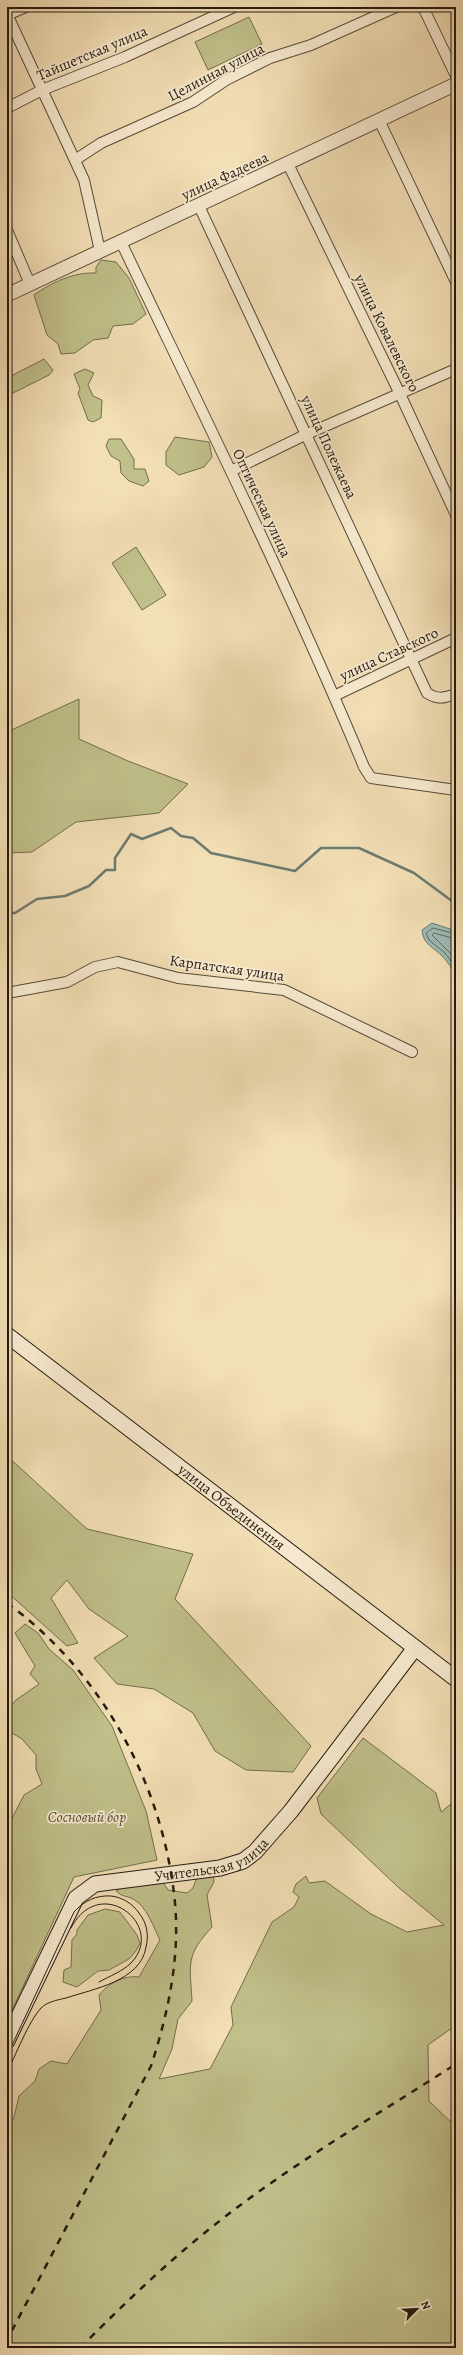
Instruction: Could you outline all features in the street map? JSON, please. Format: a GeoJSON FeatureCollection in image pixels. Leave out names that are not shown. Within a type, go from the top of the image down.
{"type":"FeatureCollection","features":[{"type":"Feature","properties":{"kind":"main road","name":"улица Объединения"},"geometry":{"type":"LineString","coordinates":[[7,1335],[456,1679]]}},
{"type":"Feature","properties":{"kind":"main road","name":"Учительская улица"},"geometry":{"type":"LineString","coordinates":[[7,2041],[76,1898],[95,1884],[220,1868],[243,1861],[255,1852],[291,1812],[415,1648]]}},
{"type":"Feature","properties":{"kind":"street"},"geometry":{"type":"LineString","coordinates":[[25,7],[8,14],[84,180],[100,251]]}},
{"type":"Feature","properties":{"kind":"street","name":"Тайшетская улица"},"geometry":{"type":"LineString","coordinates":[[7,108],[42,90],[125,57],[234,7]]}},
{"type":"Feature","properties":{"kind":"street","name":"Целинная улица"},"geometry":{"type":"LineString","coordinates":[[76,160],[102,143],[193,102],[226,80],[270,58],[311,46],[396,7]]}},
{"type":"Feature","properties":{"kind":"street"},"geometry":{"type":"LineString","coordinates":[[423,7],[456,76]]}},
{"type":"Feature","properties":{"kind":"street","name":"улица Фадеева"},"geometry":{"type":"LineString","coordinates":[[7,295],[456,84]]}},
{"type":"Feature","properties":{"kind":"street"},"geometry":{"type":"LineString","coordinates":[[379,120],[456,282]]}},
{"type":"Feature","properties":{"kind":"street","name":"улица Ковалевского"},"geometry":{"type":"LineString","coordinates":[[288,164],[400,394],[456,515]]}},
{"type":"Feature","properties":{"kind":"street","name":"улица Полежаева"},"geometry":{"type":"LineString","coordinates":[[199,206],[427,693],[435,698],[444,698],[456,694]]}},
{"type":"Feature","properties":{"kind":"street"},"geometry":{"type":"LineString","coordinates":[[7,230],[30,284]]}},
{"type":"Feature","properties":{"kind":"street","name":"Оптическая улица"},"geometry":{"type":"LineString","coordinates":[[121,242],[231,471],[334,696],[364,767],[371,778],[427,788],[456,790]]}},
{"type":"Feature","properties":{"kind":"street"},"geometry":{"type":"LineString","coordinates":[[231,471],[307,434],[456,369]]}},
{"type":"Feature","properties":{"kind":"street","name":"улица Ставского"},"geometry":{"type":"LineString","coordinates":[[334,696],[456,638]]}},
{"type":"Feature","properties":{"kind":"street","name":"Карпатская улица"},"geometry":{"type":"LineString","coordinates":[[7,993],[67,982],[95,966],[118,962],[178,978],[284,990],[412,1052]]}},
{"type":"Feature","properties":{"kind":"green space"},"geometry":{"type":"Polygon","coordinates":[[[249,17],[262,44],[208,70],[195,42],[249,17]]]}},
{"type":"Feature","properties":{"kind":"green space"},"geometry":{"type":"Polygon","coordinates":[[[101,260],[116,262],[129,278],[146,314],[133,324],[113,326],[108,338],[93,340],[75,353],[61,354],[58,344],[47,335],[34,295],[48,286],[71,276],[96,273],[96,267],[101,260]]]}},
{"type":"Feature","properties":{"kind":"green space"},"geometry":{"type":"Polygon","coordinates":[[[44,359],[53,370],[49,375],[7,396],[7,378],[44,359]]]}},
{"type":"Feature","properties":{"kind":"green space"},"geometry":{"type":"Polygon","coordinates":[[[85,369],[94,373],[88,385],[93,396],[102,400],[101,418],[93,422],[88,420],[78,393],[80,389],[74,374],[85,369]]]}},
{"type":"Feature","properties":{"kind":"green space"},"geometry":{"type":"Polygon","coordinates":[[[175,437],[209,442],[212,457],[204,467],[179,475],[166,465],[166,452],[175,437]]]}},
{"type":"Feature","properties":{"kind":"green space"},"geometry":{"type":"Polygon","coordinates":[[[109,439],[121,439],[134,459],[134,469],[145,469],[149,481],[143,486],[129,481],[121,473],[120,461],[111,456],[106,446],[109,439]]]}},
{"type":"Feature","properties":{"kind":"green space"},"geometry":{"type":"Polygon","coordinates":[[[136,547],[166,595],[142,610],[112,563],[136,547]]]}},
{"type":"Feature","properties":{"kind":"green space"},"geometry":{"type":"Polygon","coordinates":[[[79,699],[79,739],[128,761],[188,784],[159,813],[76,822],[32,852],[7,853],[7,732],[79,699]]]}},
{"type":"Feature","properties":{"kind":"green space"},"geometry":{"type":"Polygon","coordinates":[[[7,1456],[87,1529],[193,1554],[175,1599],[311,1746],[293,1772],[246,1770],[215,1751],[193,1713],[154,1689],[117,1684],[94,1658],[128,1636],[89,1609],[67,1580],[51,1598],[78,1643],[67,1646],[7,1592],[7,1456]]]}},
{"type":"Feature","properties":{"kind":"green space","name":"Сосновый бор"},"geometry":{"type":"Polygon","coordinates":[[[25,1624],[38,1633],[49,1649],[73,1670],[112,1726],[146,1811],[157,1860],[74,1877],[7,2021],[7,1828],[24,1795],[42,1784],[36,1769],[36,1755],[22,1739],[7,1730],[7,1710],[16,1700],[39,1684],[30,1674],[35,1666],[15,1633],[25,1624]]]}},
{"type":"Feature","properties":{"kind":"green space"},"geometry":{"type":"Polygon","coordinates":[[[363,1738],[436,1793],[441,1812],[456,1800],[456,2025],[428,2045],[429,2101],[456,2127],[456,2348],[7,2348],[7,2131],[14,2117],[19,2096],[35,2081],[39,2069],[51,2061],[67,2064],[101,2010],[99,1995],[107,1987],[117,1981],[128,1977],[139,1977],[160,1940],[142,1906],[133,1899],[123,1896],[116,1891],[126,1885],[162,1881],[168,1890],[187,1893],[193,1888],[197,1877],[213,1872],[214,1882],[207,1895],[212,1927],[203,1937],[193,1953],[190,1969],[192,2001],[178,2019],[172,2049],[159,2079],[210,2069],[233,2025],[231,2007],[272,1922],[294,1907],[299,1897],[293,1892],[296,1884],[306,1876],[309,1883],[325,1881],[371,1914],[407,1932],[444,1925],[398,1887],[321,1814],[317,1798],[363,1738]]]}},
{"type":"Feature","properties":{"kind":"green space"},"geometry":{"type":"Polygon","coordinates":[[[105,1909],[120,1912],[137,1935],[140,1943],[136,1951],[129,1959],[109,1970],[98,1971],[77,1987],[63,1982],[64,1970],[71,1967],[72,1940],[77,1934],[77,1930],[88,1915],[105,1909]]]}},
{"type":"Feature","properties":{"kind":"water"},"geometry":{"type":"Polygon","coordinates":[[[432,923],[456,931],[456,975],[445,959],[424,939],[422,930],[432,923]]]}},
{"type":"Feature","properties":{"kind":"waterway"},"geometry":{"type":"LineString","coordinates":[[7,913],[15,913],[37,899],[65,896],[89,886],[106,870],[115,870],[115,858],[131,834],[142,839],[171,828],[181,836],[193,838],[211,853],[295,871],[321,848],[359,848],[414,873],[456,904]]}},
{"type":"Feature","properties":{"kind":"tram line"},"geometry":{"type":"LineString","coordinates":[[7,2056],[74,1912],[86,1902],[95,1898],[106,1896],[123,1899],[130,1904],[142,1917],[147,1929],[147,1943],[142,1959],[126,1976],[114,1982],[43,2006],[36,2014],[27,2030],[7,2073]]}},
{"type":"Feature","properties":{"kind":"tram line"},"geometry":{"type":"LineString","coordinates":[[71,1928],[83,1912],[98,1905],[112,1905],[125,1911],[135,1921],[141,1934],[140,1949],[128,1966],[99,1982]]}},
{"type":"Feature","properties":{"kind":"railway"},"geometry":{"type":"LineString","coordinates":[[7,1603],[41,1631],[72,1663],[99,1697],[122,1735],[142,1775],[157,1816],[169,1859],[175,1903],[176,1924],[176,1944],[171,1986],[163,2026],[151,2066],[7,2340]]}},
{"type":"Feature","properties":{"kind":"railway"},"geometry":{"type":"LineString","coordinates":[[80,2348],[161,2270],[212,2227],[241,2205],[332,2142],[456,2064]]}}]}
